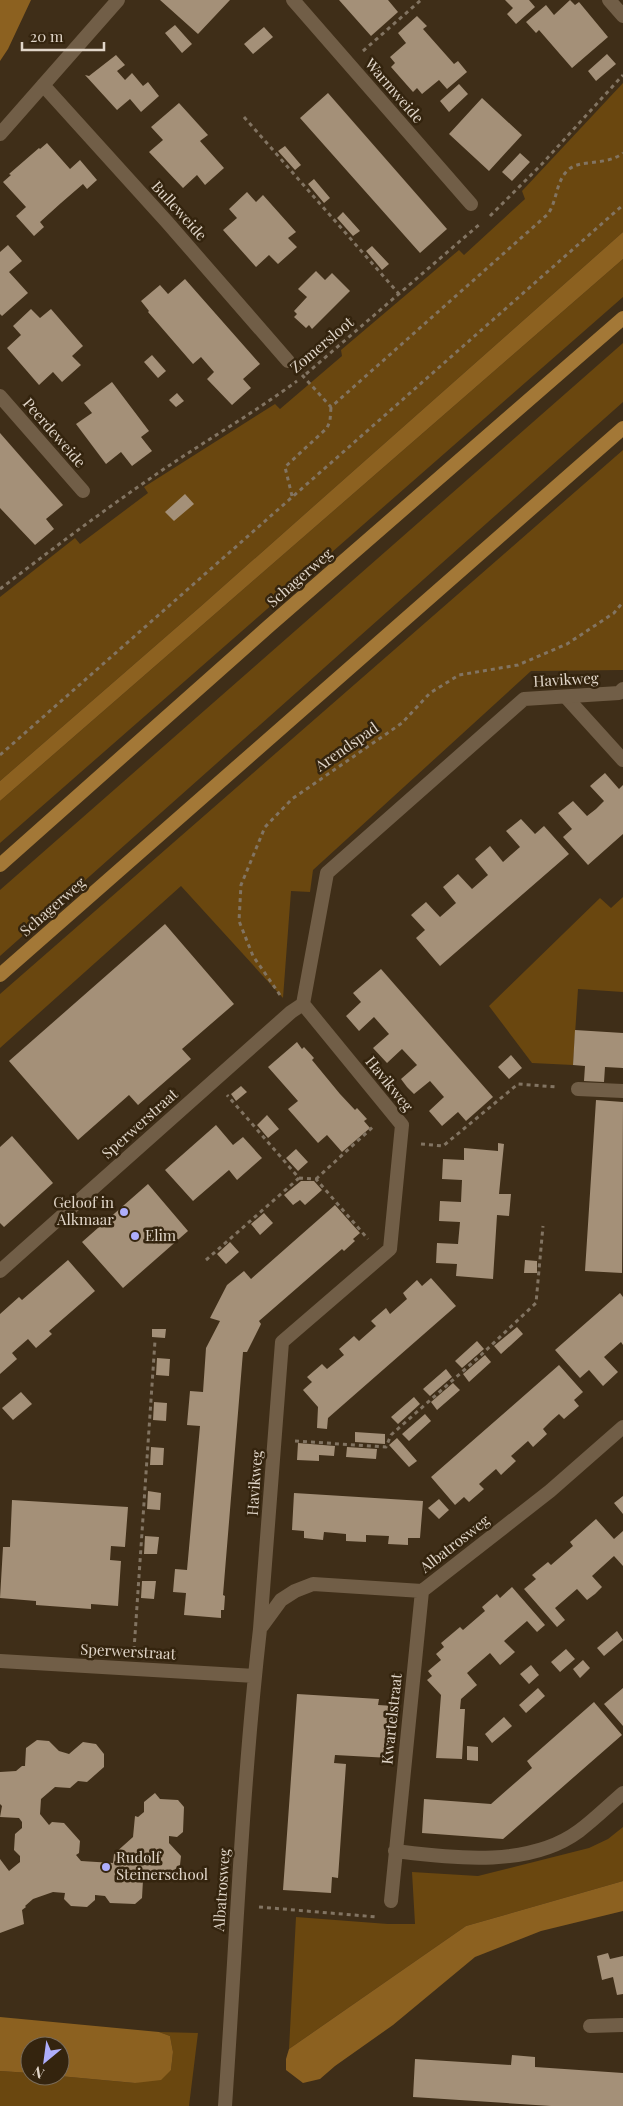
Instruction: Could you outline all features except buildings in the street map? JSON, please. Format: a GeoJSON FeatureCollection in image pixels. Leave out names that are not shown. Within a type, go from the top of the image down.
{"type":"FeatureCollection","features":[{"type":"Feature","properties":{"kind":"main road","name":"Schagerweg"},"geometry":{"type":"LineString","coordinates":[[0,865],[623,318]]}},
{"type":"Feature","properties":{"kind":"main road","name":"Schagerweg"},"geometry":{"type":"LineString","coordinates":[[0,975],[623,428]]}},
{"type":"Feature","properties":{"kind":"street"},"geometry":{"type":"LineString","coordinates":[[0,134],[118,0]]}},
{"type":"Feature","properties":{"kind":"street","name":"Warmweide"},"geometry":{"type":"LineString","coordinates":[[293,0],[470,204]]}},
{"type":"Feature","properties":{"kind":"street"},"geometry":{"type":"LineString","coordinates":[[609,0],[623,16]]}},
{"type":"Feature","properties":{"kind":"street","name":"Bulleweide"},"geometry":{"type":"LineString","coordinates":[[43,85],[167,222],[288,361]]}},
{"type":"Feature","properties":{"kind":"street","name":"Peerdeweide"},"geometry":{"type":"LineString","coordinates":[[0,396],[83,491]]}},
{"type":"Feature","properties":{"kind":"street","name":"Havikweg"},"geometry":{"type":"LineString","coordinates":[[255,1676],[282,1342],[390,1249],[402,1124],[297,1008],[328,873],[524,699],[619,693],[623,689]]}},
{"type":"Feature","properties":{"kind":"street"},"geometry":{"type":"LineString","coordinates":[[566,697],[623,760]]}},
{"type":"Feature","properties":{"kind":"street","name":"Sperwerstraat"},"geometry":{"type":"LineString","coordinates":[[0,1271],[297,1008]]}},
{"type":"Feature","properties":{"kind":"street"},"geometry":{"type":"LineString","coordinates":[[578,1088],[623,1091]]}},
{"type":"Feature","properties":{"kind":"street","name":"Albatrosweg"},"geometry":{"type":"LineString","coordinates":[[260,1629],[281,1600],[295,1591],[313,1584],[422,1591],[550,1491],[623,1427]]}},
{"type":"Feature","properties":{"kind":"street","name":"Kwartelstraat"},"geometry":{"type":"LineString","coordinates":[[391,1901],[422,1591]]}},
{"type":"Feature","properties":{"kind":"street","name":"Sperwerstraat"},"geometry":{"type":"LineString","coordinates":[[0,1661],[255,1676]]}},
{"type":"Feature","properties":{"kind":"street","name":"Albatrosweg"},"geometry":{"type":"LineString","coordinates":[[225,2106],[237,1905],[255,1676]]}},
{"type":"Feature","properties":{"kind":"street"},"geometry":{"type":"LineString","coordinates":[[395,1851],[474,1858],[527,1853],[553,1845],[578,1832],[623,1793]]}},
{"type":"Feature","properties":{"kind":"street"},"geometry":{"type":"LineString","coordinates":[[590,2026],[623,2025]]}},
{"type":"Feature","properties":{"kind":"path"},"geometry":{"type":"LineString","coordinates":[[348,64],[421,0]]}},
{"type":"Feature","properties":{"kind":"path","name":"Zomersloot"},"geometry":{"type":"LineString","coordinates":[[0,589],[101,512],[245,418],[303,377],[508,198],[623,75]]}},
{"type":"Feature","properties":{"kind":"path"},"geometry":{"type":"LineString","coordinates":[[244,117],[399,294]]}},
{"type":"Feature","properties":{"kind":"path"},"geometry":{"type":"LineString","coordinates":[[292,496],[285,466],[327,428],[330,421],[331,407],[548,214],[561,181],[568,170],[580,164],[607,161],[623,153]]}},
{"type":"Feature","properties":{"kind":"path"},"geometry":{"type":"LineString","coordinates":[[0,755],[623,205]]}},
{"type":"Feature","properties":{"kind":"path"},"geometry":{"type":"LineString","coordinates":[[303,377],[331,407]]}},
{"type":"Feature","properties":{"kind":"path","name":"Arendspad"},"geometry":{"type":"LineString","coordinates":[[297,1008],[253,956],[239,921],[241,885],[265,827],[292,798],[402,723],[430,693],[459,675],[518,665],[567,644],[614,613],[623,602]]}},
{"type":"Feature","properties":{"kind":"path"},"geometry":{"type":"LineString","coordinates":[[214,1080],[299,1178]]}},
{"type":"Feature","properties":{"kind":"path"},"geometry":{"type":"LineString","coordinates":[[400,1142],[443,1146],[518,1084],[578,1088]]}},
{"type":"Feature","properties":{"kind":"path"},"geometry":{"type":"LineString","coordinates":[[316,1179],[390,1111]]}},
{"type":"Feature","properties":{"kind":"path"},"geometry":{"type":"LineString","coordinates":[[206,1260],[299,1178],[316,1179],[383,1256]]}},
{"type":"Feature","properties":{"kind":"path"},"geometry":{"type":"LineString","coordinates":[[274,1440],[386,1447],[391,1435],[536,1303],[543,1226]]}},
{"type":"Feature","properties":{"kind":"path"},"geometry":{"type":"LineString","coordinates":[[132,1669],[155,1341]]}},
{"type":"Feature","properties":{"kind":"path"},"geometry":{"type":"LineString","coordinates":[[237,1905],[390,1919],[391,1901]]}},
{"type":"Feature","properties":{"kind":"shaded area"},"geometry":{"type":"Polygon","coordinates":[[[0,0],[31,0],[8,49],[0,61],[0,0]]]}},
{"type":"Feature","properties":{"kind":"shaded area"},"geometry":{"type":"Polygon","coordinates":[[[623,83],[623,232],[200,607],[0,781],[0,597],[75,538],[80,544],[148,493],[144,487],[275,404],[280,409],[342,356],[341,350],[459,250],[464,255],[525,199],[522,191],[623,83]]]}},
{"type":"Feature","properties":{"kind":"shaded area"},"geometry":{"type":"Polygon","coordinates":[[[623,232],[623,259],[0,801],[0,781],[200,607],[623,232]]]}},
{"type":"Feature","properties":{"kind":"shaded area"},"geometry":{"type":"Polygon","coordinates":[[[623,259],[623,297],[0,843],[0,801],[623,259]]]}},
{"type":"Feature","properties":{"kind":"shaded area"},"geometry":{"type":"Polygon","coordinates":[[[623,343],[623,402],[0,956],[0,890],[623,343]]]}},
{"type":"Feature","properties":{"kind":"shaded area"},"geometry":{"type":"Polygon","coordinates":[[[623,450],[623,670],[531,671],[313,870],[310,892],[291,891],[283,998],[181,886],[0,1048],[0,994],[623,450]]]}},
{"type":"Feature","properties":{"kind":"shaded area"},"geometry":{"type":"Polygon","coordinates":[[[623,897],[623,992],[578,989],[573,1065],[532,1063],[489,1006],[600,898],[611,908],[623,897]]]}},
{"type":"Feature","properties":{"kind":"shaded area"},"geometry":{"type":"Polygon","coordinates":[[[623,1827],[623,1881],[466,1926],[289,2049],[296,1917],[388,1924],[415,1924],[412,1872],[478,1876],[589,1848],[608,1839],[623,1827]]]}},
{"type":"Feature","properties":{"kind":"shaded area"},"geometry":{"type":"Polygon","coordinates":[[[623,1881],[623,1911],[541,1931],[475,1957],[393,2025],[335,2066],[320,2079],[303,2083],[286,2070],[286,2059],[289,2049],[466,1926],[623,1881]]]}},
{"type":"Feature","properties":{"kind":"shaded area"},"geometry":{"type":"Polygon","coordinates":[[[0,2017],[159,2032],[170,2036],[173,2052],[171,2070],[161,2080],[135,2083],[70,2077],[70,2036],[20,2036],[20,2072],[0,2071],[0,2017]]]}},
{"type":"Feature","properties":{"kind":"shaded area"},"geometry":{"type":"Polygon","coordinates":[[[159,2032],[198,2033],[189,2106],[0,2106],[0,2071],[20,2072],[20,2086],[70,2086],[70,2077],[135,2083],[171,2070],[173,2052],[170,2036],[159,2032]]]}},
{"type":"Feature","properties":{"kind":"place","name":"Geloof in Alkmaar"},"geometry":{"type":"Point","coordinates":[124,1212]}},
{"type":"Feature","properties":{"kind":"place","name":"Elim"},"geometry":{"type":"Point","coordinates":[135,1236]}},
{"type":"Feature","properties":{"kind":"place","name":"Rudolf Steinerschool"},"geometry":{"type":"Point","coordinates":[106,1867]}}]}
